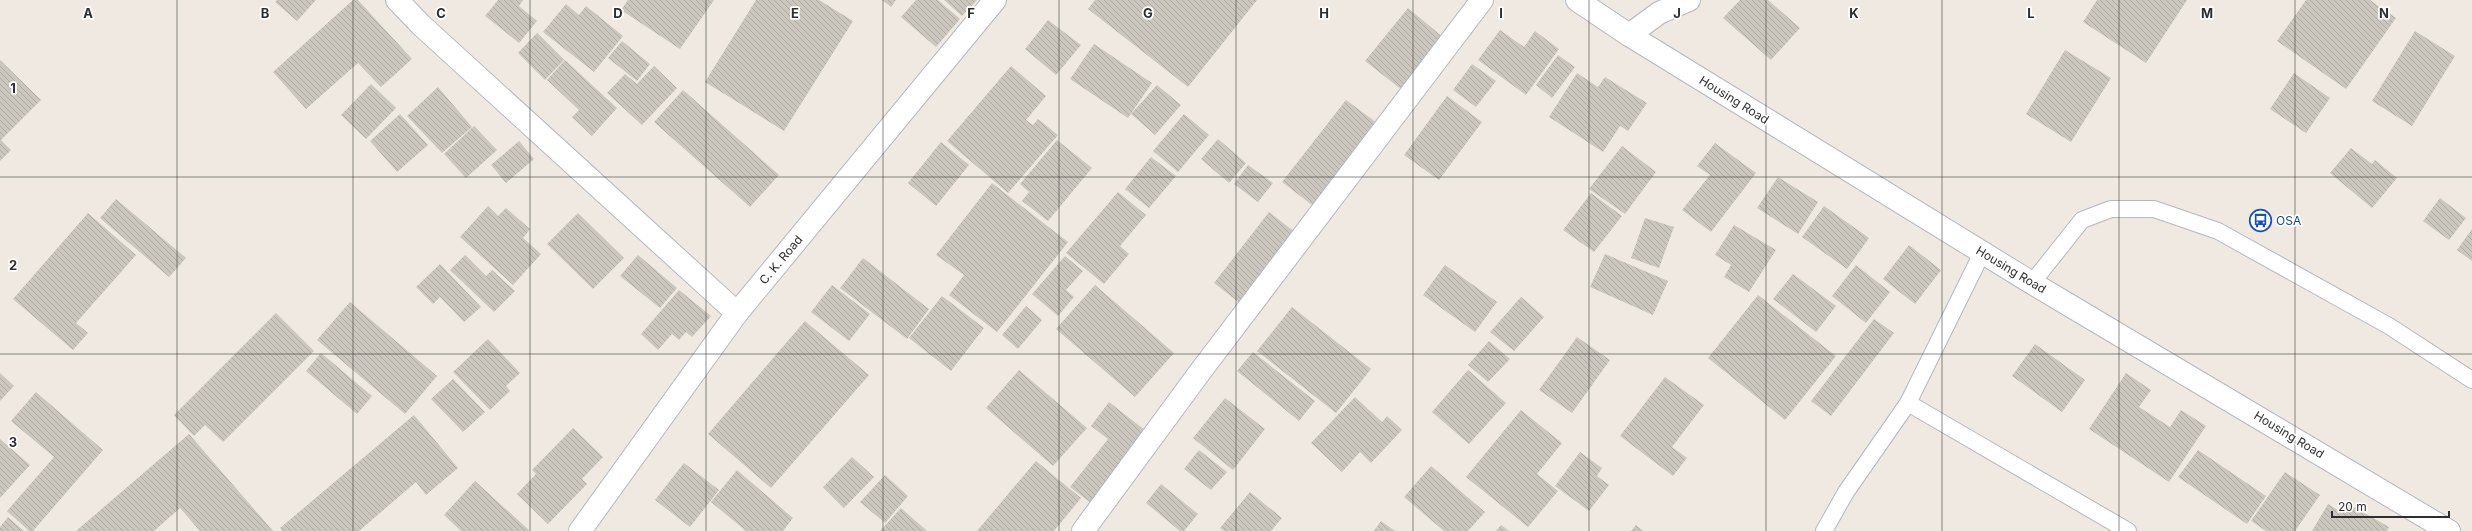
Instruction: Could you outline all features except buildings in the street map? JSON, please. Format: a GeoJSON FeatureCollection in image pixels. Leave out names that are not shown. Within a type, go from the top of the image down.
{"type":"FeatureCollection","features":[{"type":"Feature","properties":{"kind":"street"},"geometry":{"type":"LineString","coordinates":[[397,0],[421,25],[737,313]]}},
{"type":"Feature","properties":{"kind":"street","name":"C. K. Road"},"geometry":{"type":"LineString","coordinates":[[580,531],[737,313],[995,0]]}},
{"type":"Feature","properties":{"kind":"street"},"geometry":{"type":"LineString","coordinates":[[1083,531],[1205,366],[1482,0]]}},
{"type":"Feature","properties":{"kind":"street","name":"Housing Road"},"geometry":{"type":"LineString","coordinates":[[1577,0],[1629,35],[1982,253],[2449,531]]}},
{"type":"Feature","properties":{"kind":"street"},"geometry":{"type":"LineString","coordinates":[[1629,35],[1658,13],[1689,0]]}},
{"type":"Feature","properties":{"kind":"lane"},"geometry":{"type":"LineString","coordinates":[[2032,283],[2082,220],[2111,209],[2154,209],[2218,231],[2388,326],[2472,380]]}},
{"type":"Feature","properties":{"kind":"lane"},"geometry":{"type":"LineString","coordinates":[[1824,531],[1846,492],[1908,404],[1982,253]]}},
{"type":"Feature","properties":{"kind":"lane"},"geometry":{"type":"LineString","coordinates":[[1908,404],[2128,531]]}},
{"type":"Feature","properties":{"kind":"place","name":"OSA"},"geometry":{"type":"Point","coordinates":[2261,221]}}]}
